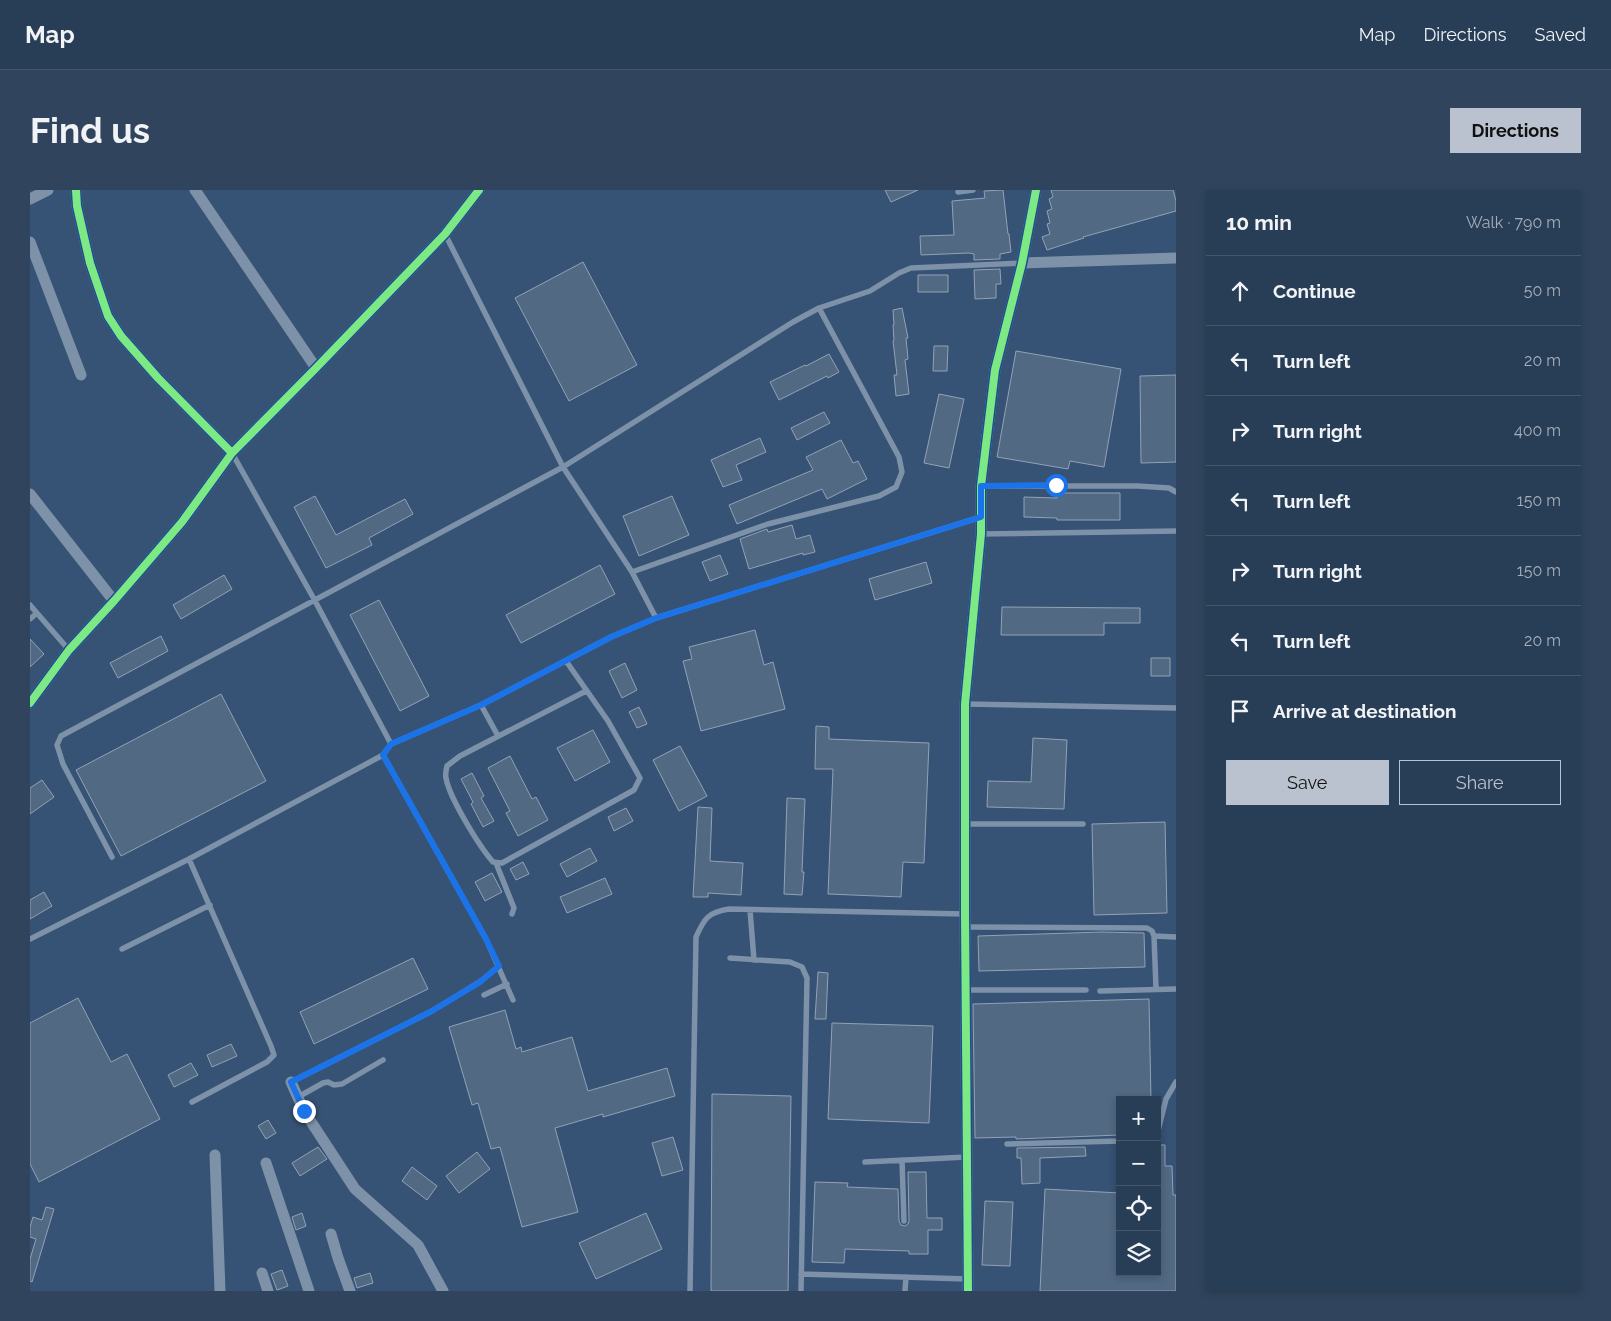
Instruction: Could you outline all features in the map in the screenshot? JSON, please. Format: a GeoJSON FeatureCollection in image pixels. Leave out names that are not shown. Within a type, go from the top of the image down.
{"type":"FeatureCollection","features":[{"type":"Feature","properties":{"kind":"street"},"geometry":{"type":"LineString","coordinates":[[30,199],[48,190]]}},
{"type":"Feature","properties":{"kind":"street"},"geometry":{"type":"LineString","coordinates":[[76,190],[77,206],[90,263],[108,316],[121,336],[158,378],[232,453]]}},
{"type":"Feature","properties":{"kind":"street"},"geometry":{"type":"LineString","coordinates":[[195,190],[316,368]]}},
{"type":"Feature","properties":{"kind":"street"},"geometry":{"type":"LineString","coordinates":[[30,703],[69,650],[114,602],[182,522],[232,453],[445,234],[479,190]]}},
{"type":"Feature","properties":{"kind":"street"},"geometry":{"type":"LineString","coordinates":[[968,1285],[965,704],[981,534],[981,486],[995,370],[1022,262],[1036,190]]}},
{"type":"Feature","properties":{"kind":"street"},"geometry":{"type":"LineString","coordinates":[[30,242],[81,375]]}},
{"type":"Feature","properties":{"kind":"street"},"geometry":{"type":"LineString","coordinates":[[1022,262],[1176,258]]}},
{"type":"Feature","properties":{"kind":"street"},"geometry":{"type":"LineString","coordinates":[[30,494],[114,602]]}},
{"type":"Feature","properties":{"kind":"street"},"geometry":{"type":"LineString","coordinates":[[291,1082],[304,1111],[355,1190],[418,1245],[443,1291]]}},
{"type":"Feature","properties":{"kind":"street"},"geometry":{"type":"LineString","coordinates":[[215,1155],[220,1291]]}},
{"type":"Feature","properties":{"kind":"street"},"geometry":{"type":"LineString","coordinates":[[266,1163],[309,1291]]}},
{"type":"Feature","properties":{"kind":"street"},"geometry":{"type":"LineString","coordinates":[[331,1234],[350,1291]]}},
{"type":"Feature","properties":{"kind":"street"},"geometry":{"type":"LineString","coordinates":[[262,1273],[268,1291]]}},
{"type":"Feature","properties":{"kind":"lane"},"geometry":{"type":"LineString","coordinates":[[958,192],[972,190]]}},
{"type":"Feature","properties":{"kind":"lane"},"geometry":{"type":"LineString","coordinates":[[445,234],[564,467],[632,572],[656,618]]}},
{"type":"Feature","properties":{"kind":"lane"},"geometry":{"type":"LineString","coordinates":[[112,857],[63,764],[57,745],[60,736],[564,467],[793,322],[820,308],[870,291],[899,273],[911,268],[1022,262]]}},
{"type":"Feature","properties":{"kind":"lane"},"geometry":{"type":"LineString","coordinates":[[632,572],[768,524],[879,496],[896,487],[902,472],[898,457],[820,308]]}},
{"type":"Feature","properties":{"kind":"lane"},"geometry":{"type":"LineString","coordinates":[[232,453],[314,599],[391,744]]}},
{"type":"Feature","properties":{"kind":"lane"},"geometry":{"type":"LineString","coordinates":[[981,486],[1138,486],[1169,488],[1176,492]]}},
{"type":"Feature","properties":{"kind":"lane"},"geometry":{"type":"LineString","coordinates":[[30,939],[189,859],[383,755],[391,744],[481,705],[611,637],[656,618],[981,517]]}},
{"type":"Feature","properties":{"kind":"lane"},"geometry":{"type":"LineString","coordinates":[[981,534],[1176,531]]}},
{"type":"Feature","properties":{"kind":"lane"},"geometry":{"type":"LineString","coordinates":[[30,605],[69,650]]}},
{"type":"Feature","properties":{"kind":"lane"},"geometry":{"type":"LineString","coordinates":[[30,619],[37,613]]}},
{"type":"Feature","properties":{"kind":"lane"},"geometry":{"type":"LineString","coordinates":[[566,661],[608,721],[640,778],[638,784],[634,790],[502,863],[493,862],[485,853],[451,795],[446,776],[447,766],[460,756],[586,690]]}},
{"type":"Feature","properties":{"kind":"lane"},"geometry":{"type":"LineString","coordinates":[[965,704],[1176,708]]}},
{"type":"Feature","properties":{"kind":"lane"},"geometry":{"type":"LineString","coordinates":[[481,705],[498,736]]}},
{"type":"Feature","properties":{"kind":"lane"},"geometry":{"type":"LineString","coordinates":[[383,755],[486,939],[513,1000]]}},
{"type":"Feature","properties":{"kind":"lane"},"geometry":{"type":"LineString","coordinates":[[965,824],[1083,824]]}},
{"type":"Feature","properties":{"kind":"lane"},"geometry":{"type":"LineString","coordinates":[[189,859],[274,1055],[267,1062],[192,1102]]}},
{"type":"Feature","properties":{"kind":"lane"},"geometry":{"type":"LineString","coordinates":[[496,863],[514,908],[512,914]]}},
{"type":"Feature","properties":{"kind":"lane"},"geometry":{"type":"LineString","coordinates":[[122,949],[210,905]]}},
{"type":"Feature","properties":{"kind":"lane"},"geometry":{"type":"LineString","coordinates":[[690,1291],[696,937],[703,921],[716,911],[729,909],[965,914]]}},
{"type":"Feature","properties":{"kind":"lane"},"geometry":{"type":"LineString","coordinates":[[750,910],[754,960]]}},
{"type":"Feature","properties":{"kind":"lane"},"geometry":{"type":"LineString","coordinates":[[965,926],[1147,928],[1152,931],[1154,936],[1156,989]]}},
{"type":"Feature","properties":{"kind":"lane"},"geometry":{"type":"LineString","coordinates":[[1154,936],[1176,937]]}},
{"type":"Feature","properties":{"kind":"lane"},"geometry":{"type":"LineString","coordinates":[[730,958],[790,962],[802,966],[807,978],[801,1291]]}},
{"type":"Feature","properties":{"kind":"lane"},"geometry":{"type":"LineString","coordinates":[[291,1082],[432,1011],[480,982],[499,966]]}},
{"type":"Feature","properties":{"kind":"lane"},"geometry":{"type":"LineString","coordinates":[[484,995],[507,984]]}},
{"type":"Feature","properties":{"kind":"lane"},"geometry":{"type":"LineString","coordinates":[[1100,990],[1176,989]]}},
{"type":"Feature","properties":{"kind":"lane"},"geometry":{"type":"LineString","coordinates":[[966,990],[1086,990]]}},
{"type":"Feature","properties":{"kind":"lane"},"geometry":{"type":"LineString","coordinates":[[298,1097],[323,1083],[342,1084],[383,1060]]}},
{"type":"Feature","properties":{"kind":"lane"},"geometry":{"type":"LineString","coordinates":[[1161,1119],[1166,1098],[1176,1082]]}},
{"type":"Feature","properties":{"kind":"lane"},"geometry":{"type":"LineString","coordinates":[[1007,1144],[1116,1141]]}},
{"type":"Feature","properties":{"kind":"lane"},"geometry":{"type":"LineString","coordinates":[[864,1162],[967,1157]]}},
{"type":"Feature","properties":{"kind":"lane"},"geometry":{"type":"LineString","coordinates":[[902,1160],[904,1221]]}},
{"type":"Feature","properties":{"kind":"lane"},"geometry":{"type":"LineString","coordinates":[[801,1274],[906,1277],[968,1285]]}},
{"type":"Feature","properties":{"kind":"lane"},"geometry":{"type":"LineString","coordinates":[[904,1291],[906,1277]]}},
{"type":"Feature","properties":{"kind":"building"},"geometry":{"type":"Polygon","coordinates":[[[885,190],[918,190],[891,202],[885,190]]]}},
{"type":"Feature","properties":{"kind":"building"},"geometry":{"type":"Polygon","coordinates":[[[1003,190],[1011,252],[1000,254],[1000,259],[974,260],[974,254],[969,253],[921,255],[920,236],[954,235],[952,201],[985,198],[984,191],[1003,190]]]}},
{"type":"Feature","properties":{"kind":"building"},"geometry":{"type":"Polygon","coordinates":[[[1051,190],[1173,190],[1176,211],[1083,237],[1047,250],[1042,237],[1050,234],[1047,224],[1050,223],[1047,211],[1052,209],[1049,199],[1053,197],[1051,190]]]}},
{"type":"Feature","properties":{"kind":"building"},"geometry":{"type":"Polygon","coordinates":[[[583,262],[637,365],[569,401],[515,298],[583,262]]]}},
{"type":"Feature","properties":{"kind":"building"},"geometry":{"type":"Polygon","coordinates":[[[1000,269],[1001,284],[996,284],[996,298],[975,299],[974,270],[1000,269]]]}},
{"type":"Feature","properties":{"kind":"building"},"geometry":{"type":"Polygon","coordinates":[[[918,275],[948,275],[948,292],[918,292],[918,275]]]}},
{"type":"Feature","properties":{"kind":"building"},"geometry":{"type":"Polygon","coordinates":[[[902,308],[908,338],[906,338],[908,359],[905,360],[909,394],[896,396],[894,375],[897,375],[893,341],[893,310],[902,308]]]}},
{"type":"Feature","properties":{"kind":"building"},"geometry":{"type":"Polygon","coordinates":[[[934,346],[948,346],[947,371],[933,371],[934,346]]]}},
{"type":"Feature","properties":{"kind":"building"},"geometry":{"type":"Polygon","coordinates":[[[1016,351],[1121,369],[1104,467],[1070,461],[1068,469],[997,457],[1016,351]]]}},
{"type":"Feature","properties":{"kind":"building"},"geometry":{"type":"Polygon","coordinates":[[[829,354],[839,372],[779,400],[770,382],[829,354]]]}},
{"type":"Feature","properties":{"kind":"building"},"geometry":{"type":"Polygon","coordinates":[[[1176,375],[1176,462],[1141,463],[1140,376],[1176,375]]]}},
{"type":"Feature","properties":{"kind":"building"},"geometry":{"type":"Polygon","coordinates":[[[939,394],[964,399],[949,468],[924,463],[939,394]]]}},
{"type":"Feature","properties":{"kind":"building"},"geometry":{"type":"Polygon","coordinates":[[[824,412],[830,423],[797,440],[791,428],[824,412]]]}},
{"type":"Feature","properties":{"kind":"building"},"geometry":{"type":"Polygon","coordinates":[[[760,438],[766,452],[736,465],[742,480],[723,487],[711,460],[760,438]]]}},
{"type":"Feature","properties":{"kind":"building"},"geometry":{"type":"Polygon","coordinates":[[[841,440],[853,463],[858,461],[867,479],[827,499],[822,489],[737,524],[729,505],[813,470],[806,457],[841,440]]]}},
{"type":"Feature","properties":{"kind":"building"},"geometry":{"type":"Polygon","coordinates":[[[1057,493],[1120,493],[1120,520],[1057,520],[1057,518],[1024,517],[1024,497],[1057,498],[1057,493]]]}},
{"type":"Feature","properties":{"kind":"building"},"geometry":{"type":"Polygon","coordinates":[[[315,496],[336,535],[405,499],[413,514],[369,538],[372,545],[326,568],[294,507],[315,496]]]}},
{"type":"Feature","properties":{"kind":"building"},"geometry":{"type":"Polygon","coordinates":[[[672,496],[689,535],[639,556],[623,516],[672,496]]]}},
{"type":"Feature","properties":{"kind":"building"},"geometry":{"type":"Polygon","coordinates":[[[792,525],[796,539],[810,535],[815,552],[803,555],[803,553],[749,569],[740,539],[767,529],[768,532],[792,525]]]}},
{"type":"Feature","properties":{"kind":"building"},"geometry":{"type":"Polygon","coordinates":[[[720,555],[728,574],[710,581],[702,562],[720,555]]]}},
{"type":"Feature","properties":{"kind":"building"},"geometry":{"type":"Polygon","coordinates":[[[926,562],[932,583],[875,600],[869,579],[926,562]]]}},
{"type":"Feature","properties":{"kind":"building"},"geometry":{"type":"Polygon","coordinates":[[[600,565],[615,594],[521,643],[506,615],[600,565]]]}},
{"type":"Feature","properties":{"kind":"building"},"geometry":{"type":"Polygon","coordinates":[[[224,575],[232,589],[181,619],[173,605],[224,575]]]}},
{"type":"Feature","properties":{"kind":"building"},"geometry":{"type":"Polygon","coordinates":[[[379,600],[429,696],[400,711],[350,615],[379,600]]]}},
{"type":"Feature","properties":{"kind":"building"},"geometry":{"type":"Polygon","coordinates":[[[1002,607],[1140,608],[1140,623],[1104,623],[1104,635],[1001,635],[1002,607]]]}},
{"type":"Feature","properties":{"kind":"building"},"geometry":{"type":"Polygon","coordinates":[[[755,630],[764,665],[773,662],[785,709],[701,731],[683,661],[692,659],[689,647],[755,630]]]}},
{"type":"Feature","properties":{"kind":"building"},"geometry":{"type":"Polygon","coordinates":[[[161,636],[168,651],[118,678],[110,663],[161,636]]]}},
{"type":"Feature","properties":{"kind":"building"},"geometry":{"type":"Polygon","coordinates":[[[30,639],[44,654],[30,667],[30,639]]]}},
{"type":"Feature","properties":{"kind":"building"},"geometry":{"type":"Polygon","coordinates":[[[1151,658],[1170,658],[1170,676],[1151,676],[1151,658]]]}},
{"type":"Feature","properties":{"kind":"building"},"geometry":{"type":"Polygon","coordinates":[[[625,663],[637,690],[622,698],[609,671],[625,663]]]}},
{"type":"Feature","properties":{"kind":"building"},"geometry":{"type":"Polygon","coordinates":[[[221,694],[266,781],[121,856],[76,770],[221,694]]]}},
{"type":"Feature","properties":{"kind":"building"},"geometry":{"type":"Polygon","coordinates":[[[639,707],[647,724],[637,728],[629,712],[639,707]]]}},
{"type":"Feature","properties":{"kind":"building"},"geometry":{"type":"Polygon","coordinates":[[[816,726],[829,727],[829,739],[929,743],[924,863],[903,862],[901,897],[828,894],[833,769],[815,769],[816,726]]]}},
{"type":"Feature","properties":{"kind":"building"},"geometry":{"type":"Polygon","coordinates":[[[593,730],[610,762],[575,781],[557,748],[593,730]]]}},
{"type":"Feature","properties":{"kind":"building"},"geometry":{"type":"Polygon","coordinates":[[[1033,738],[1067,740],[1064,809],[987,807],[988,781],[1031,782],[1033,738]]]}},
{"type":"Feature","properties":{"kind":"building"},"geometry":{"type":"Polygon","coordinates":[[[680,746],[707,796],[679,811],[653,760],[680,746]]]}},
{"type":"Feature","properties":{"kind":"building"},"geometry":{"type":"Polygon","coordinates":[[[510,756],[532,799],[536,797],[548,820],[518,836],[506,813],[510,811],[488,768],[510,756]]]}},
{"type":"Feature","properties":{"kind":"building"},"geometry":{"type":"Polygon","coordinates":[[[472,773],[484,796],[481,798],[494,821],[483,827],[461,779],[472,773]]]}},
{"type":"Feature","properties":{"kind":"building"},"geometry":{"type":"Polygon","coordinates":[[[42,780],[54,797],[30,814],[30,788],[42,780]]]}},
{"type":"Feature","properties":{"kind":"building"},"geometry":{"type":"Polygon","coordinates":[[[787,798],[805,799],[802,895],[784,894],[787,798]]]}},
{"type":"Feature","properties":{"kind":"building"},"geometry":{"type":"Polygon","coordinates":[[[698,807],[712,808],[710,861],[743,863],[741,895],[708,893],[708,897],[693,897],[698,807]]]}},
{"type":"Feature","properties":{"kind":"building"},"geometry":{"type":"Polygon","coordinates":[[[626,808],[633,821],[614,831],[608,817],[626,808]]]}},
{"type":"Feature","properties":{"kind":"building"},"geometry":{"type":"Polygon","coordinates":[[[1165,822],[1167,913],[1094,915],[1092,824],[1165,822]]]}},
{"type":"Feature","properties":{"kind":"building"},"geometry":{"type":"Polygon","coordinates":[[[590,848],[597,861],[567,877],[560,864],[590,848]]]}},
{"type":"Feature","properties":{"kind":"building"},"geometry":{"type":"Polygon","coordinates":[[[523,862],[529,874],[516,880],[510,869],[523,862]]]}},
{"type":"Feature","properties":{"kind":"building"},"geometry":{"type":"Polygon","coordinates":[[[492,873],[502,892],[485,901],[475,882],[492,873]]]}},
{"type":"Feature","properties":{"kind":"building"},"geometry":{"type":"Polygon","coordinates":[[[605,878],[612,894],[567,913],[560,897],[605,878]]]}},
{"type":"Feature","properties":{"kind":"building"},"geometry":{"type":"Polygon","coordinates":[[[44,892],[52,906],[30,919],[30,900],[44,892]]]}},
{"type":"Feature","properties":{"kind":"building"},"geometry":{"type":"Polygon","coordinates":[[[1102,932],[1144,933],[1145,967],[979,971],[978,936],[1102,932]]]}},
{"type":"Feature","properties":{"kind":"building"},"geometry":{"type":"Polygon","coordinates":[[[413,958],[428,989],[314,1044],[300,1012],[413,958]]]}},
{"type":"Feature","properties":{"kind":"building"},"geometry":{"type":"Polygon","coordinates":[[[818,972],[828,973],[826,1019],[815,1019],[818,972]]]}},
{"type":"Feature","properties":{"kind":"building"},"geometry":{"type":"Polygon","coordinates":[[[78,998],[111,1062],[127,1054],[160,1119],[39,1182],[30,1164],[30,1023],[78,998]]]}},
{"type":"Feature","properties":{"kind":"building"},"geometry":{"type":"Polygon","coordinates":[[[1149,999],[1151,1096],[1116,1096],[1116,1135],[1016,1139],[1016,1137],[975,1138],[973,1004],[1149,999]]]}},
{"type":"Feature","properties":{"kind":"building"},"geometry":{"type":"Polygon","coordinates":[[[505,1010],[516,1049],[521,1047],[522,1052],[572,1037],[588,1091],[667,1068],[675,1096],[603,1117],[603,1114],[555,1128],[578,1212],[522,1227],[500,1147],[491,1149],[478,1103],[472,1105],[449,1027],[505,1010]]]}},
{"type":"Feature","properties":{"kind":"building"},"geometry":{"type":"Polygon","coordinates":[[[832,1023],[933,1026],[929,1123],[828,1119],[832,1023]]]}},
{"type":"Feature","properties":{"kind":"building"},"geometry":{"type":"Polygon","coordinates":[[[231,1044],[237,1056],[212,1067],[207,1055],[231,1044]]]}},
{"type":"Feature","properties":{"kind":"building"},"geometry":{"type":"Polygon","coordinates":[[[191,1063],[198,1075],[174,1087],[168,1075],[191,1063]]]}},
{"type":"Feature","properties":{"kind":"building"},"geometry":{"type":"Polygon","coordinates":[[[712,1094],[791,1096],[788,1291],[711,1291],[712,1094]]]}},
{"type":"Feature","properties":{"kind":"building"},"geometry":{"type":"Polygon","coordinates":[[[268,1120],[276,1133],[266,1139],[258,1126],[268,1120]]]}},
{"type":"Feature","properties":{"kind":"building"},"geometry":{"type":"Polygon","coordinates":[[[673,1137],[683,1170],[662,1176],[652,1143],[673,1137]]]}},
{"type":"Feature","properties":{"kind":"building"},"geometry":{"type":"Polygon","coordinates":[[[1161,1145],[1165,1145],[1165,1166],[1172,1166],[1173,1195],[1176,1195],[1176,1291],[1040,1291],[1045,1189],[1116,1193],[1116,1276],[1161,1276],[1161,1145]]]}},
{"type":"Feature","properties":{"kind":"building"},"geometry":{"type":"Polygon","coordinates":[[[318,1147],[327,1159],[300,1176],[292,1163],[318,1147]]]}},
{"type":"Feature","properties":{"kind":"building"},"geometry":{"type":"Polygon","coordinates":[[[1085,1147],[1086,1156],[1040,1158],[1040,1183],[1022,1184],[1021,1158],[1017,1158],[1017,1148],[1085,1147]]]}},
{"type":"Feature","properties":{"kind":"building"},"geometry":{"type":"Polygon","coordinates":[[[477,1152],[490,1169],[459,1193],[446,1176],[477,1152]]]}},
{"type":"Feature","properties":{"kind":"building"},"geometry":{"type":"Polygon","coordinates":[[[412,1167],[437,1186],[427,1200],[402,1181],[412,1167]]]}},
{"type":"Feature","properties":{"kind":"building"},"geometry":{"type":"Polygon","coordinates":[[[908,1172],[926,1172],[927,1218],[942,1218],[942,1230],[928,1230],[928,1254],[909,1254],[909,1251],[845,1249],[844,1263],[812,1262],[815,1182],[848,1183],[847,1187],[898,1189],[899,1221],[901,1225],[905,1226],[909,1221],[908,1172]]]}},
{"type":"Feature","properties":{"kind":"building"},"geometry":{"type":"Polygon","coordinates":[[[985,1201],[1013,1202],[1010,1266],[982,1265],[985,1201]]]}},
{"type":"Feature","properties":{"kind":"building"},"geometry":{"type":"Polygon","coordinates":[[[46,1207],[54,1209],[32,1282],[30,1281],[30,1259],[36,1239],[30,1237],[30,1227],[33,1217],[42,1220],[46,1207]]]}},
{"type":"Feature","properties":{"kind":"building"},"geometry":{"type":"Polygon","coordinates":[[[302,1213],[306,1226],[296,1230],[292,1217],[302,1213]]]}},
{"type":"Feature","properties":{"kind":"building"},"geometry":{"type":"Polygon","coordinates":[[[646,1213],[662,1249],[596,1279],[579,1243],[646,1213]]]}},
{"type":"Feature","properties":{"kind":"building"},"geometry":{"type":"Polygon","coordinates":[[[282,1270],[288,1286],[277,1290],[271,1274],[282,1270]]]}},
{"type":"Feature","properties":{"kind":"building"},"geometry":{"type":"Polygon","coordinates":[[[370,1273],[373,1283],[357,1288],[354,1278],[370,1273]]]}},
{"type":"Feature","properties":{"kind":"cycle path"},"geometry":{"type":"LineString","coordinates":[[76,190],[77,206],[90,263],[108,316],[121,336],[158,378],[232,453]]}},
{"type":"Feature","properties":{"kind":"cycle path"},"geometry":{"type":"LineString","coordinates":[[30,703],[69,650],[182,522],[232,453],[445,234],[479,190]]}},
{"type":"Feature","properties":{"kind":"cycle path"},"geometry":{"type":"LineString","coordinates":[[968,1291],[965,704],[981,534],[981,486],[995,370],[1022,263],[1036,190]]}},
{"type":"Feature","properties":{"kind":"route"},"geometry":{"type":"LineString","coordinates":[[304,1111],[291,1082],[432,1011],[480,982],[499,966],[486,939],[383,755],[391,744],[481,705],[611,637],[656,618],[981,517],[981,486],[1056,485]]}}]}
